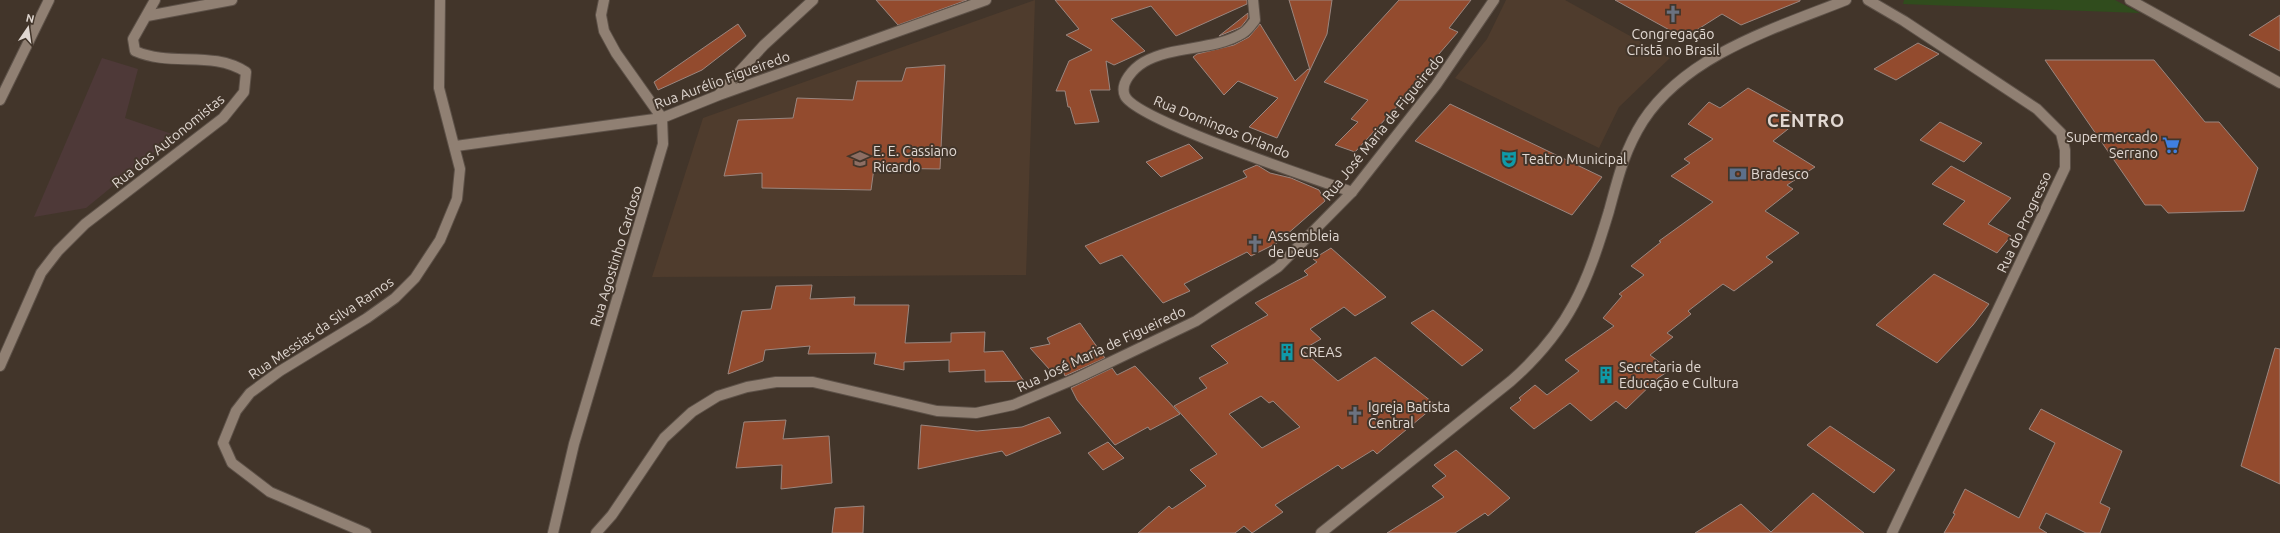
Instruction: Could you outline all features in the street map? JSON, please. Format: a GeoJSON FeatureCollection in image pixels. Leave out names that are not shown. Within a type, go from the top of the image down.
{"type":"FeatureCollection","features":[{"type":"Feature","properties":{"kind":"street"},"geometry":{"type":"LineString","coordinates":[[0,100],[49,0]]}},
{"type":"Feature","properties":{"kind":"street","name":"Rua dos Autonomistas"},"geometry":{"type":"LineString","coordinates":[[0,366],[41,273],[58,251],[85,224],[223,118],[240,100],[248,86],[246,72],[239,65],[227,62],[150,57],[135,51],[133,39],[147,16],[151,4],[155,0]]}},
{"type":"Feature","properties":{"kind":"street"},"geometry":{"type":"LineString","coordinates":[[147,16],[232,0]]}},
{"type":"Feature","properties":{"kind":"street","name":"Rua Messias da Silva Ramos"},"geometry":{"type":"LineString","coordinates":[[366,533],[270,492],[232,463],[223,443],[232,419],[243,401],[269,379],[368,317],[395,298],[415,278],[444,229],[457,199],[461,175],[460,158],[446,118],[439,88],[440,0]]}},
{"type":"Feature","properties":{"kind":"street"},"geometry":{"type":"LineString","coordinates":[[604,0],[601,15],[604,31],[616,53],[662,118]]}},
{"type":"Feature","properties":{"kind":"street"},"geometry":{"type":"LineString","coordinates":[[719,95],[764,46],[813,0]]}},
{"type":"Feature","properties":{"kind":"street","name":"Rua Aurélio Figueiredo"},"geometry":{"type":"LineString","coordinates":[[456,146],[662,118],[719,95],[986,0]]}},
{"type":"Feature","properties":{"kind":"street","name":"Rua Domingos Orlando"},"geometry":{"type":"LineString","coordinates":[[1253,0],[1258,11],[1253,26],[1248,32],[1237,37],[1166,54],[1142,62],[1130,73],[1125,83],[1124,93],[1129,101],[1156,118],[1304,176],[1352,192]]}},
{"type":"Feature","properties":{"kind":"street","name":"Rua José Maria de Figueiredo"},"geometry":{"type":"LineString","coordinates":[[596,533],[612,515],[664,438],[692,412],[718,396],[747,387],[776,382],[813,382],[936,411],[976,413],[1013,405],[1074,379],[1196,321],[1278,267],[1352,192],[1436,85],[1494,0]]}},
{"type":"Feature","properties":{"kind":"street"},"geometry":{"type":"LineString","coordinates":[[1321,533],[1515,378],[1554,338],[1576,306],[1589,276],[1626,151],[1645,118],[1659,98],[1680,80],[1728,49],[1846,0]]}},
{"type":"Feature","properties":{"kind":"street","name":"Rua do Progresso"},"geometry":{"type":"LineString","coordinates":[[1868,0],[1904,21],[2037,109],[2060,133],[2065,150],[2065,168],[1892,533]]}},
{"type":"Feature","properties":{"kind":"street"},"geometry":{"type":"LineString","coordinates":[[2132,0],[2280,83]]}},
{"type":"Feature","properties":{"kind":"street","name":"Rua Agostinho Cardoso"},"geometry":{"type":"LineString","coordinates":[[553,533],[574,444],[663,144],[662,118]]}},
{"type":"Feature","properties":{"kind":"shaded area","name":"E. E. Cassiano Ricardo"},"geometry":{"type":"Polygon","coordinates":[[[1035,0],[1026,275],[652,277],[703,118],[1035,0]]]}},
{"type":"Feature","properties":{"kind":"shaded area"},"geometry":{"type":"Polygon","coordinates":[[[1506,0],[1565,0],[1670,58],[1619,107],[1599,148],[1455,78],[1487,39],[1506,0]]]}},
{"type":"Feature","properties":{"kind":"shaded area"},"geometry":{"type":"Polygon","coordinates":[[[102,58],[138,69],[125,118],[175,135],[86,208],[34,217],[102,58]]]}},
{"type":"Feature","properties":{"kind":"green space"},"geometry":{"type":"Polygon","coordinates":[[[1904,0],[2115,0],[2140,13],[1903,4],[1904,0]]]}},
{"type":"Feature","properties":{"kind":"building"},"geometry":{"type":"Polygon","coordinates":[[[876,0],[967,0],[898,25],[876,0]]]}},
{"type":"Feature","properties":{"kind":"building"},"geometry":{"type":"Polygon","coordinates":[[[1055,0],[1247,0],[1247,4],[1176,36],[1151,6],[1111,19],[1145,51],[1114,65],[1106,61],[1110,90],[1090,90],[1099,122],[1075,124],[1070,107],[1068,107],[1065,91],[1056,91],[1069,61],[1092,50],[1066,35],[1079,29],[1055,0]]]}},
{"type":"Feature","properties":{"kind":"building"},"geometry":{"type":"Polygon","coordinates":[[[1289,0],[1332,0],[1327,34],[1310,70],[1289,0]]]}},
{"type":"Feature","properties":{"kind":"building"},"geometry":{"type":"Polygon","coordinates":[[[1399,0],[1471,0],[1449,28],[1458,32],[1432,62],[1437,63],[1355,152],[1335,145],[1358,122],[1351,119],[1368,100],[1324,82],[1399,0]]]}},
{"type":"Feature","properties":{"kind":"building"},"geometry":{"type":"Polygon","coordinates":[[[1615,0],[1800,1],[1741,25],[1722,14],[1684,38],[1615,0]]]}},
{"type":"Feature","properties":{"kind":"building"},"geometry":{"type":"Polygon","coordinates":[[[1248,13],[1248,18],[1241,27],[1219,36],[1248,13]]]}},
{"type":"Feature","properties":{"kind":"building"},"geometry":{"type":"Polygon","coordinates":[[[2280,15],[2280,51],[2249,35],[2280,15]]]}},
{"type":"Feature","properties":{"kind":"building"},"geometry":{"type":"Polygon","coordinates":[[[738,24],[746,36],[702,70],[658,90],[654,82],[738,24]]]}},
{"type":"Feature","properties":{"kind":"building"},"geometry":{"type":"Polygon","coordinates":[[[1260,24],[1295,81],[1308,69],[1310,70],[1277,138],[1249,127],[1278,98],[1238,81],[1224,95],[1193,57],[1197,54],[1234,45],[1249,37],[1260,24]]]}},
{"type":"Feature","properties":{"kind":"building"},"geometry":{"type":"Polygon","coordinates":[[[1918,43],[1939,54],[1896,80],[1874,69],[1918,43]]]}},
{"type":"Feature","properties":{"kind":"building","name":"Supermercado Serrano"},"geometry":{"type":"Polygon","coordinates":[[[2045,60],[2154,60],[2205,122],[2219,122],[2258,168],[2244,211],[2168,213],[2161,205],[2145,205],[2045,60]]]}},
{"type":"Feature","properties":{"kind":"building"},"geometry":{"type":"Polygon","coordinates":[[[945,65],[940,169],[874,168],[871,190],[762,188],[762,173],[724,176],[738,120],[793,118],[797,98],[853,100],[857,81],[902,81],[906,68],[945,65]]]}},
{"type":"Feature","properties":{"kind":"building"},"geometry":{"type":"Polygon","coordinates":[[[1748,88],[1802,118],[1773,141],[1815,167],[1787,185],[1793,189],[1765,211],[1799,233],[1766,257],[1773,262],[1734,291],[1723,284],[1688,311],[1691,314],[1667,333],[1673,337],[1650,355],[1670,370],[1658,378],[1626,409],[1616,401],[1591,421],[1570,403],[1534,429],[1510,408],[1521,400],[1519,398],[1535,385],[1547,395],[1579,371],[1565,360],[1614,326],[1603,318],[1622,296],[1619,294],[1644,275],[1631,266],[1661,242],[1659,241],[1713,202],[1671,176],[1690,163],[1684,159],[1713,139],[1688,124],[1709,102],[1720,108],[1748,88]]]}},
{"type":"Feature","properties":{"kind":"building","name":"Teatro Municipal"},"geometry":{"type":"Polygon","coordinates":[[[1450,104],[1602,177],[1572,215],[1415,141],[1450,104]]]}},
{"type":"Feature","properties":{"kind":"building"},"geometry":{"type":"Polygon","coordinates":[[[1940,122],[1982,143],[1964,162],[1920,140],[1940,122]]]}},
{"type":"Feature","properties":{"kind":"building"},"geometry":{"type":"Polygon","coordinates":[[[1189,144],[1203,158],[1161,177],[1146,162],[1189,144]]]}},
{"type":"Feature","properties":{"kind":"building"},"geometry":{"type":"Polygon","coordinates":[[[1257,165],[1270,173],[1291,178],[1319,190],[1325,201],[1277,243],[1251,256],[1247,252],[1184,284],[1190,291],[1163,303],[1122,255],[1100,264],[1085,246],[1247,177],[1243,171],[1257,165]]]}},
{"type":"Feature","properties":{"kind":"building"},"geometry":{"type":"Polygon","coordinates":[[[1951,166],[2011,198],[1988,224],[2011,236],[1997,253],[1943,224],[1965,201],[1932,184],[1951,166]]]}},
{"type":"Feature","properties":{"kind":"building"},"geometry":{"type":"Polygon","coordinates":[[[1331,248],[1386,297],[1355,316],[1344,307],[1310,329],[1321,339],[1302,350],[1338,381],[1375,357],[1436,405],[1377,454],[1373,450],[1342,469],[1338,465],[1275,505],[1283,512],[1252,533],[1244,526],[1235,533],[1138,533],[1169,506],[1172,509],[1206,486],[1190,470],[1217,454],[1174,406],[1207,388],[1199,378],[1228,363],[1211,346],[1268,315],[1255,303],[1308,275],[1304,271],[1317,262],[1313,259],[1331,248]],[[1261,396],[1229,414],[1262,448],[1300,427],[1273,401],[1269,403],[1261,396]]]}},
{"type":"Feature","properties":{"kind":"building"},"geometry":{"type":"Polygon","coordinates":[[[1934,274],[1989,304],[1973,325],[1937,363],[1876,325],[1934,274]]]}},
{"type":"Feature","properties":{"kind":"building"},"geometry":{"type":"Polygon","coordinates":[[[812,285],[810,299],[855,297],[854,305],[909,305],[905,343],[951,342],[951,333],[985,332],[984,352],[1003,351],[1024,381],[985,382],[985,370],[949,372],[949,360],[904,362],[904,370],[874,364],[876,353],[808,354],[810,346],[765,350],[763,361],[728,374],[742,311],[771,309],[776,286],[812,285]]]}},
{"type":"Feature","properties":{"kind":"building"},"geometry":{"type":"Polygon","coordinates":[[[1433,310],[1483,350],[1462,366],[1411,323],[1433,310]]]}},
{"type":"Feature","properties":{"kind":"building"},"geometry":{"type":"Polygon","coordinates":[[[1080,323],[1105,358],[1065,376],[1061,366],[1050,370],[1030,348],[1050,344],[1047,338],[1080,323]]]}},
{"type":"Feature","properties":{"kind":"building"},"geometry":{"type":"Polygon","coordinates":[[[2275,348],[2280,349],[2280,484],[2241,466],[2275,348]]]}},
{"type":"Feature","properties":{"kind":"building"},"geometry":{"type":"Polygon","coordinates":[[[1135,366],[1180,414],[1150,430],[1148,427],[1115,445],[1077,400],[1071,388],[1112,368],[1117,375],[1135,366]]]}},
{"type":"Feature","properties":{"kind":"building"},"geometry":{"type":"Polygon","coordinates":[[[2041,409],[2122,451],[2100,503],[2110,508],[2100,533],[2086,533],[2046,513],[2039,528],[2047,533],[1944,533],[1955,514],[1953,513],[1965,489],[2019,518],[2055,443],[2029,429],[2041,409]]]}},
{"type":"Feature","properties":{"kind":"building"},"geometry":{"type":"Polygon","coordinates":[[[1049,417],[1061,433],[1006,456],[1002,451],[918,469],[921,425],[977,431],[1022,427],[1049,417]]]}},
{"type":"Feature","properties":{"kind":"building"},"geometry":{"type":"Polygon","coordinates":[[[786,420],[783,439],[829,436],[832,483],[781,489],[782,465],[736,468],[744,422],[786,420]]]}},
{"type":"Feature","properties":{"kind":"building"},"geometry":{"type":"Polygon","coordinates":[[[1830,426],[1895,470],[1874,493],[1807,445],[1830,426]]]}},
{"type":"Feature","properties":{"kind":"building"},"geometry":{"type":"Polygon","coordinates":[[[1108,442],[1124,458],[1103,470],[1088,453],[1108,442]]]}},
{"type":"Feature","properties":{"kind":"building"},"geometry":{"type":"Polygon","coordinates":[[[1456,450],[1510,498],[1488,516],[1485,513],[1455,533],[1387,533],[1444,497],[1432,486],[1446,476],[1434,465],[1456,450]]]}},
{"type":"Feature","properties":{"kind":"building"},"geometry":{"type":"Polygon","coordinates":[[[1813,493],[1864,533],[1695,533],[1741,504],[1771,532],[1813,493]]]}},
{"type":"Feature","properties":{"kind":"building"},"geometry":{"type":"Polygon","coordinates":[[[864,506],[863,533],[832,533],[835,508],[864,506]]]}},
{"type":"Feature","properties":{"kind":"place","name":"Congregação Cristã no Brasil"},"geometry":{"type":"Point","coordinates":[1673,14]}},
{"type":"Feature","properties":{"kind":"place","name":"Supermercado Serrano"},"geometry":{"type":"Point","coordinates":[2171,145]}},
{"type":"Feature","properties":{"kind":"place","name":"E. E. Cassiano Ricardo"},"geometry":{"type":"Point","coordinates":[860,159]}},
{"type":"Feature","properties":{"kind":"place","name":"Teatro Municipal"},"geometry":{"type":"Point","coordinates":[1509,159]}},
{"type":"Feature","properties":{"kind":"place","name":"Bradesco"},"geometry":{"type":"Point","coordinates":[1738,174]}},
{"type":"Feature","properties":{"kind":"place","name":"Assembleia de Deus"},"geometry":{"type":"Point","coordinates":[1255,244]}},
{"type":"Feature","properties":{"kind":"place","name":"CREAS"},"geometry":{"type":"Point","coordinates":[1287,352]}},
{"type":"Feature","properties":{"kind":"place","name":"Secretaria de Educação e Cultura"},"geometry":{"type":"Point","coordinates":[1606,375]}},
{"type":"Feature","properties":{"kind":"place","name":"Igreja Batista Central"},"geometry":{"type":"Point","coordinates":[1355,415]}},
{"type":"Feature","properties":{"kind":"district","name":"CENTRO"},"geometry":{"type":"Point","coordinates":[1806,121]}}]}
